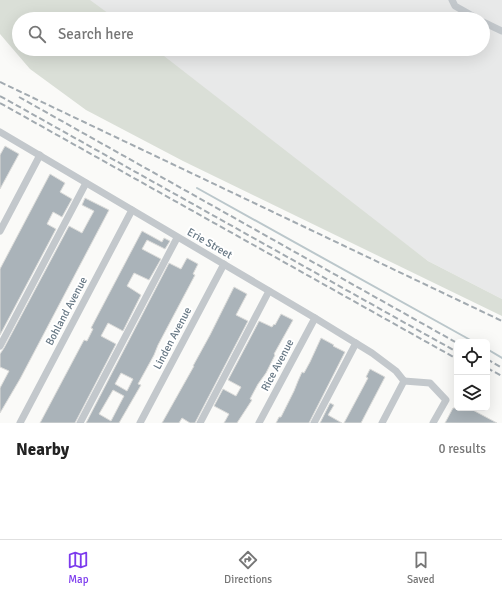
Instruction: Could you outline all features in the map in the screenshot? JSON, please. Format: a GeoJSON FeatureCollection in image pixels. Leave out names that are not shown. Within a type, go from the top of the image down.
{"type":"FeatureCollection","features":[{"type":"Feature","properties":{"kind":"street"},"geometry":{"type":"LineString","coordinates":[[452,0],[455,6],[466,12]]}},
{"type":"Feature","properties":{"kind":"street"},"geometry":{"type":"LineString","coordinates":[[490,25],[502,31]]}},
{"type":"Feature","properties":{"kind":"street","name":"Erie Street"},"geometry":{"type":"LineString","coordinates":[[0,132],[356,343],[396,371],[404,381]]}},
{"type":"Feature","properties":{"kind":"street"},"geometry":{"type":"LineString","coordinates":[[0,231],[40,155]]}},
{"type":"Feature","properties":{"kind":"street"},"geometry":{"type":"LineString","coordinates":[[0,346],[86,183]]}},
{"type":"Feature","properties":{"kind":"street","name":"Bohland Avenue"},"geometry":{"type":"LineString","coordinates":[[20,423],[132,210]]}},
{"type":"Feature","properties":{"kind":"street"},"geometry":{"type":"LineString","coordinates":[[80,423],[177,238]]}},
{"type":"Feature","properties":{"kind":"street","name":"Linden Avenue"},"geometry":{"type":"LineString","coordinates":[[140,423],[224,264]]}},
{"type":"Feature","properties":{"kind":"street"},"geometry":{"type":"LineString","coordinates":[[200,423],[269,291]]}},
{"type":"Feature","properties":{"kind":"street","name":"Rice Avenue"},"geometry":{"type":"LineString","coordinates":[[259,423],[315,318]]}},
{"type":"Feature","properties":{"kind":"street"},"geometry":{"type":"LineString","coordinates":[[314,423],[356,343]]}},
{"type":"Feature","properties":{"kind":"street"},"geometry":{"type":"LineString","coordinates":[[385,422],[404,381],[430,383],[446,400],[433,423]]}},
{"type":"Feature","properties":{"kind":"shaded area"},"geometry":{"type":"Polygon","coordinates":[[[0,0],[90,0],[106,12],[12,12],[12,48],[0,34],[0,0]]]}},
{"type":"Feature","properties":{"kind":"shaded area"},"geometry":{"type":"Polygon","coordinates":[[[84,0],[502,0],[502,299],[428,261],[157,56],[490,56],[490,12],[100,12],[84,0]]]}},
{"type":"Feature","properties":{"kind":"shaded area"},"geometry":{"type":"Polygon","coordinates":[[[19,56],[164,56],[428,261],[502,299],[502,316],[183,161],[86,110],[30,69],[19,56]]]}},
{"type":"Feature","properties":{"kind":"building"},"geometry":{"type":"Polygon","coordinates":[[[5,146],[19,154],[0,189],[0,155],[5,146]]]}},
{"type":"Feature","properties":{"kind":"building"},"geometry":{"type":"Polygon","coordinates":[[[50,174],[65,183],[60,192],[72,199],[62,217],[53,212],[47,224],[56,229],[0,335],[0,269],[50,174]]]}},
{"type":"Feature","properties":{"kind":"building"},"geometry":{"type":"Polygon","coordinates":[[[85,198],[109,210],[20,379],[0,413],[0,388],[9,371],[0,367],[0,354],[69,226],[82,233],[94,211],[82,205],[85,198]]]}},
{"type":"Feature","properties":{"kind":"building"},"geometry":{"type":"Polygon","coordinates":[[[142,231],[162,242],[164,238],[170,241],[165,249],[147,240],[142,249],[161,259],[149,280],[134,273],[127,286],[141,295],[123,331],[108,323],[101,336],[116,344],[75,423],[40,423],[84,340],[87,341],[93,329],[91,328],[142,231]]]}},
{"type":"Feature","properties":{"kind":"building"},"geometry":{"type":"Polygon","coordinates":[[[187,258],[198,264],[193,274],[195,275],[138,384],[141,385],[119,423],[86,423],[169,263],[181,269],[187,258]],[[121,373],[115,384],[127,391],[133,379],[121,373]],[[113,390],[99,414],[111,421],[124,396],[113,390]]]}},
{"type":"Feature","properties":{"kind":"building"},"geometry":{"type":"Polygon","coordinates":[[[234,287],[247,294],[236,315],[248,321],[195,423],[190,423],[182,418],[179,423],[162,423],[194,366],[234,287]]]}},
{"type":"Feature","properties":{"kind":"building"},"geometry":{"type":"Polygon","coordinates":[[[281,314],[293,320],[274,354],[275,355],[266,373],[250,399],[252,400],[237,423],[224,423],[229,414],[214,406],[223,389],[236,396],[241,387],[228,380],[259,321],[272,327],[274,324],[275,325],[281,314]]]}},
{"type":"Feature","properties":{"kind":"building"},"geometry":{"type":"Polygon","coordinates":[[[321,338],[345,352],[309,423],[276,423],[279,417],[281,417],[302,372],[304,373],[321,338]]]}},
{"type":"Feature","properties":{"kind":"building"},"geometry":{"type":"Polygon","coordinates":[[[370,369],[385,377],[361,423],[344,423],[368,378],[366,377],[370,369]]]}},
{"type":"Feature","properties":{"kind":"building"},"geometry":{"type":"Polygon","coordinates":[[[330,403],[334,405],[328,415],[342,423],[320,423],[330,403]]]}},
{"type":"Feature","properties":{"kind":"building"},"geometry":{"type":"Polygon","coordinates":[[[454,408],[454,411],[475,411],[497,423],[445,423],[454,408]]]}},
{"type":"Feature","properties":{"kind":"waterway"},"geometry":{"type":"LineString","coordinates":[[197,188],[469,339]]}},
{"type":"Feature","properties":{"kind":"waterway"},"geometry":{"type":"LineString","coordinates":[[490,351],[502,358]]}},
{"type":"Feature","properties":{"kind":"railway"},"geometry":{"type":"LineString","coordinates":[[0,82],[502,321]]}},
{"type":"Feature","properties":{"kind":"railway"},"geometry":{"type":"LineString","coordinates":[[0,96],[454,350]]}},
{"type":"Feature","properties":{"kind":"railway"},"geometry":{"type":"LineString","coordinates":[[19,97],[454,341]]}},
{"type":"Feature","properties":{"kind":"railway"},"geometry":{"type":"LineString","coordinates":[[0,103],[454,357]]}},
{"type":"Feature","properties":{"kind":"railway"},"geometry":{"type":"LineString","coordinates":[[490,361],[502,368]]}},
{"type":"Feature","properties":{"kind":"railway"},"geometry":{"type":"LineString","coordinates":[[490,370],[502,376]]}}]}
